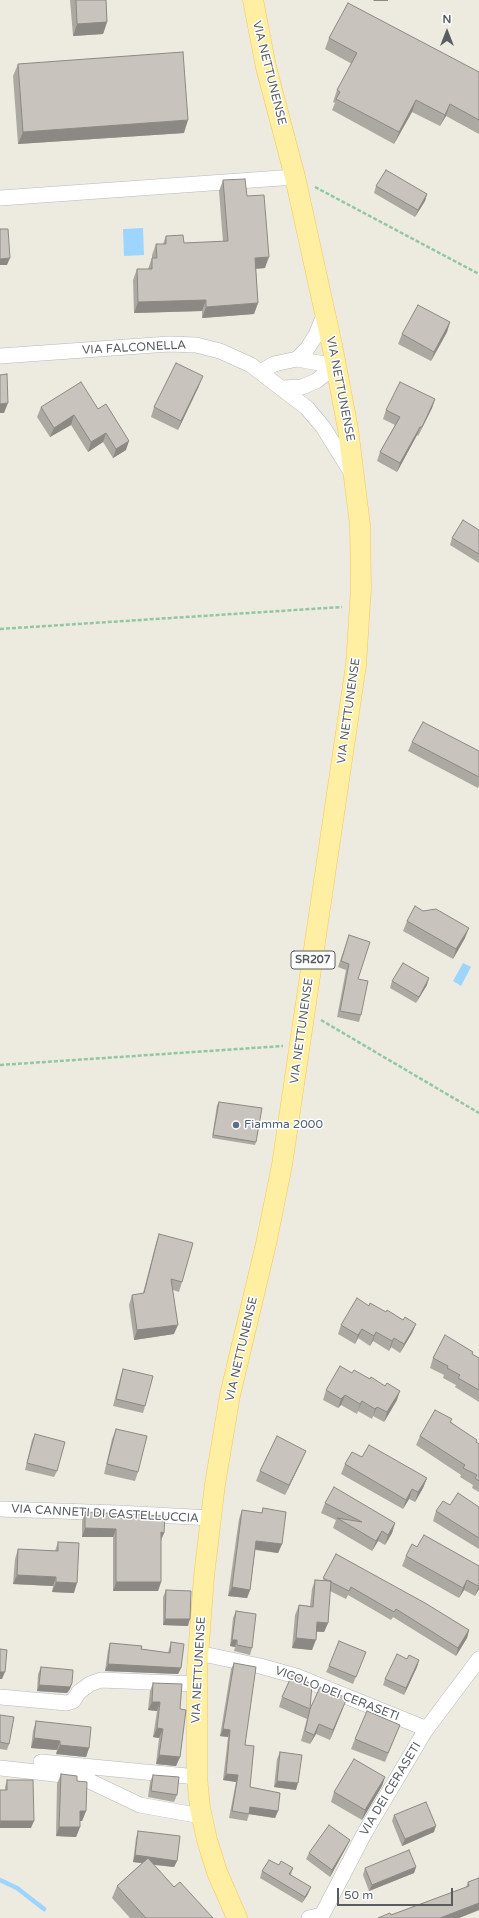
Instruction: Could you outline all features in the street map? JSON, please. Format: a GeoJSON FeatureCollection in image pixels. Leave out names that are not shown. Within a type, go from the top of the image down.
{"type":"FeatureCollection","features":[{"type":"Feature","properties":{"kind":"main road","name":"VIA NETTUNENSE"},"geometry":{"type":"LineString","coordinates":[[237,1918],[216,1867],[201,1816],[197,1777],[198,1654],[211,1518],[230,1394],[277,1195],[356,665],[361,606],[361,546],[355,478],[348,429],[325,313],[295,177],[264,60],[253,0]]}},
{"type":"Feature","properties":{"kind":"street"},"geometry":{"type":"LineString","coordinates":[[0,198],[295,177]]}},
{"type":"Feature","properties":{"kind":"street"},"geometry":{"type":"LineString","coordinates":[[297,359],[307,349],[316,335],[325,313]]}},
{"type":"Feature","properties":{"kind":"street","name":"VIA FALCONELLA"},"geometry":{"type":"LineString","coordinates":[[0,356],[168,344],[196,345],[220,351],[251,365],[283,388],[307,408],[323,427],[355,478]]}},
{"type":"Feature","properties":{"kind":"street"},"geometry":{"type":"LineString","coordinates":[[261,372],[274,364],[297,359],[336,366]]}},
{"type":"Feature","properties":{"kind":"street"},"geometry":{"type":"LineString","coordinates":[[283,388],[302,387],[316,381],[336,366]]}},
{"type":"Feature","properties":{"kind":"street","name":"VIA CANNETI DI CASTELLUCCIA"},"geometry":{"type":"LineString","coordinates":[[0,1509],[211,1518]]}},
{"type":"Feature","properties":{"kind":"street","name":"VICOLO DEI CERASETI"},"geometry":{"type":"LineString","coordinates":[[198,1654],[250,1664],[296,1676],[427,1729]]}},
{"type":"Feature","properties":{"kind":"street","name":"VIA DEI CERASETI"},"geometry":{"type":"LineString","coordinates":[[318,1917],[364,1834],[427,1729],[479,1659]]}},
{"type":"Feature","properties":{"kind":"street"},"geometry":{"type":"LineString","coordinates":[[0,1697],[67,1703],[73,1701],[79,1692],[90,1684],[101,1680],[197,1684]]}},
{"type":"Feature","properties":{"kind":"street"},"geometry":{"type":"LineString","coordinates":[[0,1758],[197,1777]]}},
{"type":"Feature","properties":{"kind":"street"},"geometry":{"type":"LineString","coordinates":[[0,1768],[81,1776],[140,1805],[201,1816]]}},
{"type":"Feature","properties":{"kind":"path"},"geometry":{"type":"LineString","coordinates":[[295,177],[479,274]]}},
{"type":"Feature","properties":{"kind":"path"},"geometry":{"type":"LineString","coordinates":[[0,629],[361,606]]}},
{"type":"Feature","properties":{"kind":"path"},"geometry":{"type":"LineString","coordinates":[[305,1011],[479,1113]]}},
{"type":"Feature","properties":{"kind":"path"},"geometry":{"type":"LineString","coordinates":[[0,1065],[300,1045]]}},
{"type":"Feature","properties":{"kind":"water"},"geometry":{"type":"Polygon","coordinates":[[[143,228],[144,255],[124,256],[123,229],[143,228]]]}},
{"type":"Feature","properties":{"kind":"water"},"geometry":{"type":"Polygon","coordinates":[[[463,963],[471,967],[461,986],[453,981],[463,963]]]}},
{"type":"Feature","properties":{"kind":"building"},"geometry":{"type":"Polygon","coordinates":[[[76,0],[106,0],[107,22],[77,24],[76,0]]]}},
{"type":"Feature","properties":{"kind":"building"},"geometry":{"type":"Polygon","coordinates":[[[348,3],[479,72],[479,120],[450,104],[445,115],[416,100],[399,132],[336,99],[340,92],[337,90],[357,53],[329,38],[348,3]]]}},
{"type":"Feature","properties":{"kind":"building"},"geometry":{"type":"Polygon","coordinates":[[[183,52],[188,120],[23,132],[18,64],[183,52]]]}},
{"type":"Feature","properties":{"kind":"building"},"geometry":{"type":"Polygon","coordinates":[[[386,170],[427,194],[418,210],[376,186],[386,170]]]}},
{"type":"Feature","properties":{"kind":"building"},"geometry":{"type":"Polygon","coordinates":[[[245,179],[247,196],[264,195],[269,257],[255,258],[258,303],[206,307],[206,300],[138,302],[137,269],[152,269],[152,258],[157,258],[156,244],[166,244],[166,236],[183,235],[184,243],[228,241],[223,180],[245,179]]]}},
{"type":"Feature","properties":{"kind":"building"},"geometry":{"type":"Polygon","coordinates":[[[0,229],[8,229],[10,258],[0,259],[0,229]]]}},
{"type":"Feature","properties":{"kind":"building"},"geometry":{"type":"Polygon","coordinates":[[[418,305],[450,322],[434,352],[402,334],[418,305]]]}},
{"type":"Feature","properties":{"kind":"building"},"geometry":{"type":"Polygon","coordinates":[[[176,363],[203,376],[181,421],[154,407],[176,363]]]}},
{"type":"Feature","properties":{"kind":"building"},"geometry":{"type":"Polygon","coordinates":[[[7,374],[8,403],[0,404],[0,375],[7,374]]]}},
{"type":"Feature","properties":{"kind":"building"},"geometry":{"type":"Polygon","coordinates":[[[81,382],[98,409],[106,404],[129,441],[116,449],[106,433],[91,442],[74,415],[54,428],[41,407],[81,382]]]}},
{"type":"Feature","properties":{"kind":"building"},"geometry":{"type":"Polygon","coordinates":[[[400,382],[435,399],[422,427],[420,427],[400,463],[380,452],[400,417],[386,410],[400,382]]]}},
{"type":"Feature","properties":{"kind":"building"},"geometry":{"type":"Polygon","coordinates":[[[463,520],[479,530],[479,554],[452,538],[463,520]]]}},
{"type":"Feature","properties":{"kind":"building"},"geometry":{"type":"Polygon","coordinates":[[[423,722],[479,751],[479,777],[412,742],[423,722]]]}},
{"type":"Feature","properties":{"kind":"building"},"geometry":{"type":"Polygon","coordinates":[[[415,906],[423,911],[436,909],[469,928],[456,949],[407,921],[415,906]]]}},
{"type":"Feature","properties":{"kind":"building"},"geometry":{"type":"Polygon","coordinates":[[[349,935],[370,942],[358,979],[368,981],[361,1015],[340,1011],[349,964],[341,961],[349,935]]]}},
{"type":"Feature","properties":{"kind":"building"},"geometry":{"type":"Polygon","coordinates":[[[403,963],[429,978],[419,997],[392,981],[403,963]]]}},
{"type":"Feature","properties":{"kind":"building","name":"Fiamma 2000"},"geometry":{"type":"Polygon","coordinates":[[[219,1102],[262,1108],[256,1142],[213,1135],[219,1102]]]}},
{"type":"Feature","properties":{"kind":"building"},"geometry":{"type":"Polygon","coordinates":[[[159,1234],[193,1243],[182,1282],[171,1279],[178,1325],[137,1330],[132,1295],[144,1293],[159,1234]]]}},
{"type":"Feature","properties":{"kind":"building"},"geometry":{"type":"Polygon","coordinates":[[[357,1298],[369,1306],[370,1303],[386,1312],[387,1310],[403,1320],[405,1317],[416,1324],[404,1344],[394,1338],[392,1341],[376,1332],[374,1336],[362,1329],[358,1335],[341,1325],[357,1298]]]}},
{"type":"Feature","properties":{"kind":"building"},"geometry":{"type":"Polygon","coordinates":[[[445,1335],[473,1352],[472,1354],[479,1358],[479,1390],[458,1378],[460,1375],[447,1368],[448,1366],[433,1358],[445,1335]]]}},
{"type":"Feature","properties":{"kind":"building"},"geometry":{"type":"Polygon","coordinates":[[[340,1366],[352,1373],[354,1370],[370,1379],[371,1377],[385,1386],[387,1383],[400,1391],[387,1412],[377,1407],[375,1409],[362,1401],[360,1404],[345,1395],[341,1399],[326,1390],[340,1366]]]}},
{"type":"Feature","properties":{"kind":"building"},"geometry":{"type":"Polygon","coordinates":[[[123,1369],[153,1376],[145,1406],[116,1399],[123,1369]]]}},
{"type":"Feature","properties":{"kind":"building"},"geometry":{"type":"Polygon","coordinates":[[[435,1410],[452,1419],[450,1422],[477,1440],[476,1442],[479,1444],[479,1481],[475,1478],[477,1475],[463,1468],[465,1465],[420,1436],[435,1410]]]}},
{"type":"Feature","properties":{"kind":"building"},"geometry":{"type":"Polygon","coordinates":[[[116,1429],[147,1436],[138,1472],[107,1464],[116,1429]]]}},
{"type":"Feature","properties":{"kind":"building"},"geometry":{"type":"Polygon","coordinates":[[[35,1434],[65,1442],[57,1471],[27,1463],[35,1434]]]}},
{"type":"Feature","properties":{"kind":"building"},"geometry":{"type":"Polygon","coordinates":[[[277,1436],[306,1451],[289,1485],[260,1471],[277,1436]]]}},
{"type":"Feature","properties":{"kind":"building"},"geometry":{"type":"Polygon","coordinates":[[[369,1445],[427,1478],[418,1492],[412,1489],[406,1500],[345,1464],[352,1452],[362,1457],[369,1445]]]}},
{"type":"Feature","properties":{"kind":"building"},"geometry":{"type":"Polygon","coordinates":[[[334,1487],[395,1523],[388,1535],[382,1531],[376,1541],[337,1518],[362,1522],[325,1503],[334,1487]]]}},
{"type":"Feature","properties":{"kind":"building"},"geometry":{"type":"Polygon","coordinates":[[[458,1493],[479,1507],[479,1538],[436,1511],[443,1501],[450,1505],[458,1493]]]}},
{"type":"Feature","properties":{"kind":"building"},"geometry":{"type":"Polygon","coordinates":[[[263,1508],[286,1512],[282,1544],[256,1541],[250,1590],[232,1587],[242,1510],[262,1513],[263,1508]]]}},
{"type":"Feature","properties":{"kind":"building"},"geometry":{"type":"Polygon","coordinates":[[[85,1512],[165,1516],[164,1533],[161,1532],[161,1582],[116,1582],[116,1529],[85,1528],[85,1512]]]}},
{"type":"Feature","properties":{"kind":"building"},"geometry":{"type":"Polygon","coordinates":[[[424,1535],[479,1566],[479,1585],[478,1586],[467,1580],[463,1588],[406,1556],[412,1544],[417,1547],[424,1535]]]}},
{"type":"Feature","properties":{"kind":"building"},"geometry":{"type":"Polygon","coordinates":[[[58,1542],[79,1543],[77,1583],[56,1582],[56,1577],[17,1575],[18,1549],[58,1551],[58,1542]]]}},
{"type":"Feature","properties":{"kind":"building"},"geometry":{"type":"Polygon","coordinates":[[[336,1554],[425,1603],[469,1630],[458,1648],[396,1609],[394,1612],[351,1587],[349,1591],[323,1578],[336,1554]]]}},
{"type":"Feature","properties":{"kind":"building"},"geometry":{"type":"Polygon","coordinates":[[[315,1580],[331,1581],[328,1623],[317,1622],[316,1640],[296,1638],[299,1605],[313,1607],[315,1580]]]}},
{"type":"Feature","properties":{"kind":"building"},"geometry":{"type":"Polygon","coordinates":[[[166,1590],[191,1591],[190,1619],[165,1619],[166,1590]]]}},
{"type":"Feature","properties":{"kind":"building"},"geometry":{"type":"Polygon","coordinates":[[[236,1611],[256,1614],[252,1648],[237,1645],[237,1640],[232,1640],[236,1611]]]}},
{"type":"Feature","properties":{"kind":"building"},"geometry":{"type":"Polygon","coordinates":[[[339,1641],[366,1652],[356,1677],[329,1666],[339,1641]]]}},
{"type":"Feature","properties":{"kind":"building"},"geometry":{"type":"Polygon","coordinates":[[[171,1642],[184,1644],[181,1668],[108,1664],[110,1643],[142,1646],[141,1649],[170,1653],[171,1642]]]}},
{"type":"Feature","properties":{"kind":"building"},"geometry":{"type":"Polygon","coordinates":[[[0,1649],[7,1650],[5,1672],[0,1672],[0,1649]]]}},
{"type":"Feature","properties":{"kind":"building"},"geometry":{"type":"Polygon","coordinates":[[[397,1654],[407,1659],[409,1655],[419,1660],[406,1688],[385,1679],[397,1654]]]}},
{"type":"Feature","properties":{"kind":"building"},"geometry":{"type":"Polygon","coordinates":[[[234,1663],[256,1667],[245,1745],[254,1746],[250,1787],[280,1793],[278,1811],[250,1807],[249,1814],[232,1811],[238,1775],[226,1774],[230,1730],[223,1729],[234,1663]]]}},
{"type":"Feature","properties":{"kind":"building"},"geometry":{"type":"Polygon","coordinates":[[[41,1667],[73,1670],[72,1683],[70,1687],[39,1685],[41,1667]]]}},
{"type":"Feature","properties":{"kind":"building"},"geometry":{"type":"Polygon","coordinates":[[[292,1675],[312,1684],[310,1709],[282,1697],[292,1675]]]}},
{"type":"Feature","properties":{"kind":"building"},"geometry":{"type":"Polygon","coordinates":[[[153,1683],[182,1684],[180,1709],[186,1710],[180,1757],[159,1755],[163,1729],[157,1728],[160,1702],[152,1702],[153,1683]]]}},
{"type":"Feature","properties":{"kind":"building"},"geometry":{"type":"Polygon","coordinates":[[[320,1687],[347,1698],[333,1730],[319,1724],[314,1735],[305,1731],[310,1709],[320,1687]]]}},
{"type":"Feature","properties":{"kind":"building"},"geometry":{"type":"Polygon","coordinates":[[[367,1711],[400,1725],[388,1753],[355,1739],[367,1711]]]}},
{"type":"Feature","properties":{"kind":"building"},"geometry":{"type":"Polygon","coordinates":[[[0,1715],[14,1717],[9,1744],[0,1742],[0,1715]]]}},
{"type":"Feature","properties":{"kind":"building"},"geometry":{"type":"Polygon","coordinates":[[[36,1721],[91,1727],[89,1748],[60,1745],[60,1741],[34,1738],[36,1721]]]}},
{"type":"Feature","properties":{"kind":"building"},"geometry":{"type":"Polygon","coordinates":[[[280,1752],[302,1755],[298,1783],[277,1781],[280,1752]]]}},
{"type":"Feature","properties":{"kind":"building"},"geometry":{"type":"Polygon","coordinates":[[[354,1759],[385,1777],[365,1810],[334,1792],[354,1759]]]}},
{"type":"Feature","properties":{"kind":"building"},"geometry":{"type":"Polygon","coordinates":[[[61,1774],[77,1776],[77,1781],[87,1782],[86,1811],[80,1811],[80,1827],[59,1827],[61,1774]]]}},
{"type":"Feature","properties":{"kind":"building"},"geometry":{"type":"Polygon","coordinates":[[[153,1775],[179,1777],[177,1795],[151,1791],[153,1775]]]}},
{"type":"Feature","properties":{"kind":"building"},"geometry":{"type":"Polygon","coordinates":[[[7,1780],[33,1780],[34,1821],[0,1821],[0,1790],[7,1790],[7,1780]]]}},
{"type":"Feature","properties":{"kind":"building"},"geometry":{"type":"Polygon","coordinates":[[[426,1802],[436,1826],[405,1839],[394,1815],[426,1802]]]}},
{"type":"Feature","properties":{"kind":"building"},"geometry":{"type":"Polygon","coordinates":[[[329,1825],[350,1840],[332,1870],[309,1853],[329,1825]]]}},
{"type":"Feature","properties":{"kind":"building"},"geometry":{"type":"Polygon","coordinates":[[[138,1831],[180,1836],[177,1861],[135,1855],[138,1831]]]}},
{"type":"Feature","properties":{"kind":"building"},"geometry":{"type":"Polygon","coordinates":[[[409,1850],[416,1867],[372,1885],[365,1868],[409,1850]]]}},
{"type":"Feature","properties":{"kind":"building"},"geometry":{"type":"Polygon","coordinates":[[[148,1858],[174,1887],[180,1882],[213,1918],[146,1918],[117,1886],[148,1858]]]}},
{"type":"Feature","properties":{"kind":"building"},"geometry":{"type":"Polygon","coordinates":[[[269,1860],[279,1865],[281,1861],[293,1868],[289,1874],[311,1887],[305,1897],[262,1871],[269,1860]]]}},
{"type":"Feature","properties":{"kind":"building"},"geometry":{"type":"Polygon","coordinates":[[[479,1878],[479,1903],[440,1918],[378,1918],[390,1913],[391,1915],[469,1886],[468,1882],[479,1878]]]}},
{"type":"Feature","properties":{"kind":"waterway"},"geometry":{"type":"LineString","coordinates":[[0,1880],[17,1888],[44,1909]]}},
{"type":"Feature","properties":{"kind":"place","name":"Fiamma 2000"},"geometry":{"type":"Point","coordinates":[236,1125]}}]}
